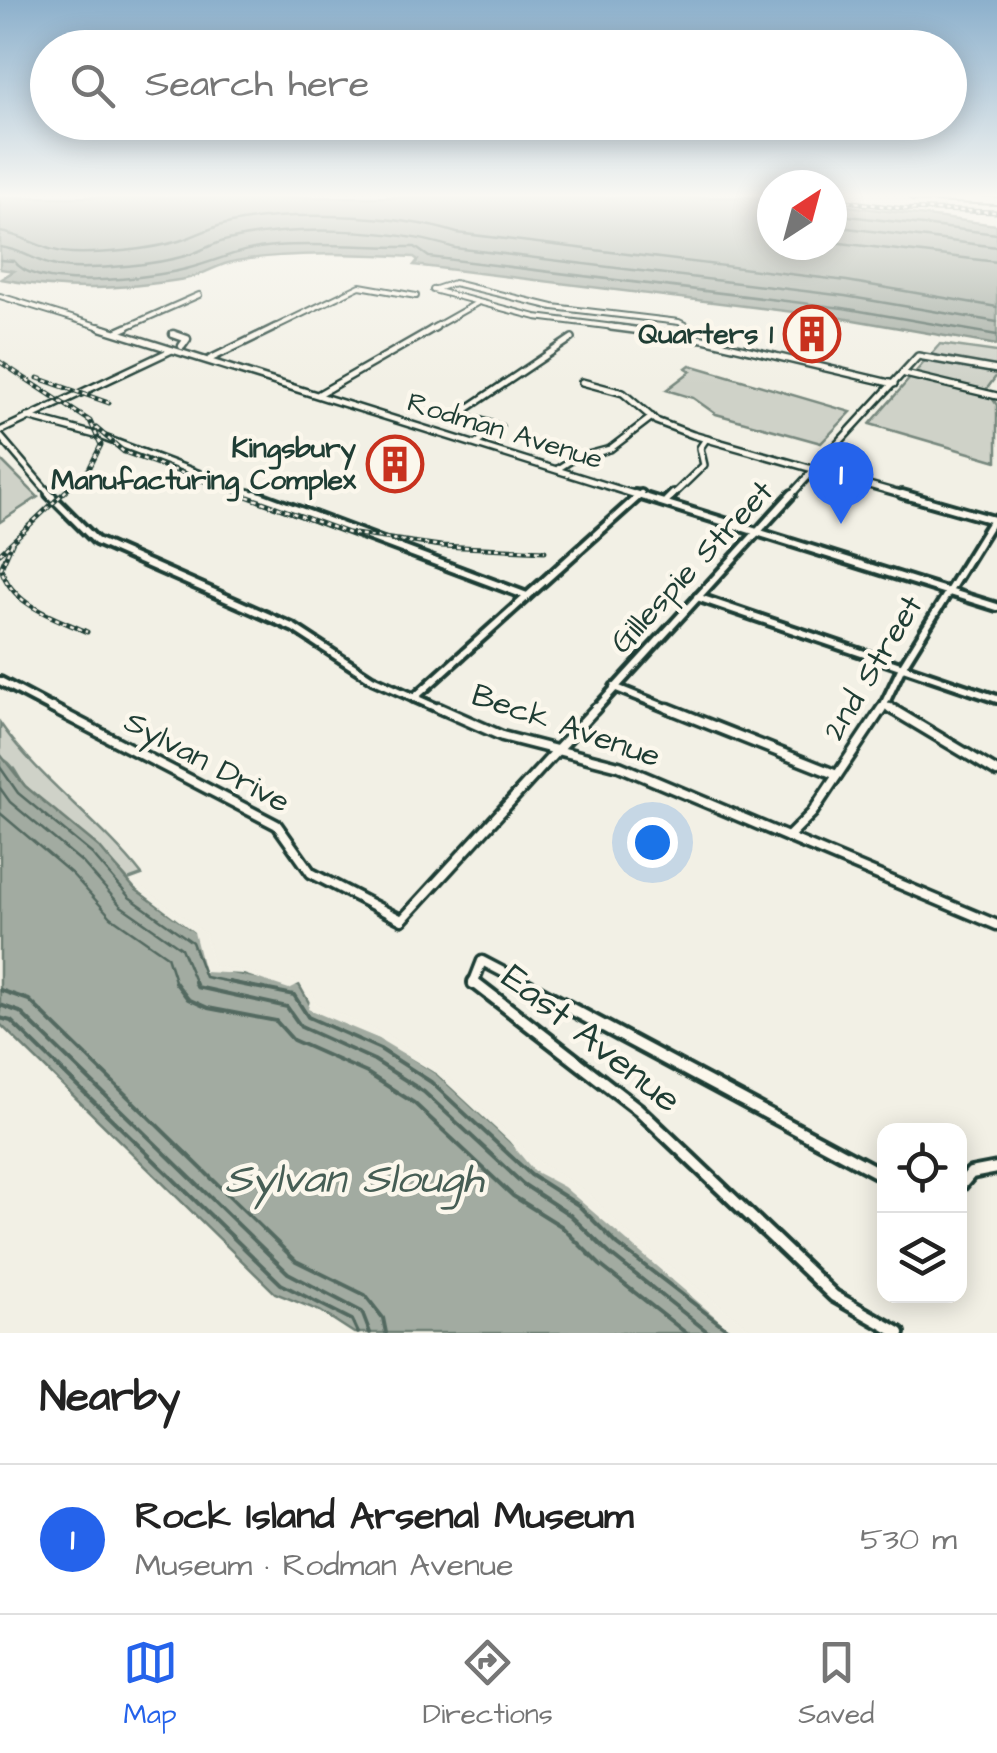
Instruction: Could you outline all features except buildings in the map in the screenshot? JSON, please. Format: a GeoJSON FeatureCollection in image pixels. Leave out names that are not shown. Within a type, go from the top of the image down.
{"type":"FeatureCollection","features":[{"type":"Feature","properties":{"kind":"street"},"geometry":{"type":"LineString","coordinates":[[680,335],[685,325],[679,322],[546,305],[448,282],[433,291],[529,315],[680,335],[894,384]]}},
{"type":"Feature","properties":{"kind":"street"},"geometry":{"type":"LineString","coordinates":[[208,360],[360,286],[416,296]]}},
{"type":"Feature","properties":{"kind":"street"},"geometry":{"type":"LineString","coordinates":[[116,332],[199,295]]}},
{"type":"Feature","properties":{"kind":"street","name":"Rodman Avenue"},"geometry":{"type":"LineString","coordinates":[[0,296],[997,607]]}},
{"type":"Feature","properties":{"kind":"street"},"geometry":{"type":"LineString","coordinates":[[318,394],[478,303]]}},
{"type":"Feature","properties":{"kind":"street"},"geometry":{"type":"LineString","coordinates":[[529,315],[546,305]]}},
{"type":"Feature","properties":{"kind":"street"},"geometry":{"type":"LineString","coordinates":[[0,433],[182,346],[187,340],[172,334]]}},
{"type":"Feature","properties":{"kind":"street"},"geometry":{"type":"LineString","coordinates":[[476,443],[500,427],[459,414],[572,338]]}},
{"type":"Feature","properties":{"kind":"street"},"geometry":{"type":"LineString","coordinates":[[164,339],[182,346]]}},
{"type":"Feature","properties":{"kind":"street","name":"Gillespie Street"},"geometry":{"type":"LineString","coordinates":[[556,749],[918,356],[997,370]]}},
{"type":"Feature","properties":{"kind":"street"},"geometry":{"type":"LineString","coordinates":[[904,374],[997,396]]}},
{"type":"Feature","properties":{"kind":"street"},"geometry":{"type":"LineString","coordinates":[[582,382],[622,394],[652,417],[706,439],[995,520]]}},
{"type":"Feature","properties":{"kind":"street"},"geometry":{"type":"LineString","coordinates":[[28,417],[99,436],[527,596]]}},
{"type":"Feature","properties":{"kind":"street"},"geometry":{"type":"LineString","coordinates":[[558,469],[572,459],[610,449],[652,417]]}},
{"type":"Feature","properties":{"kind":"street","name":"Beck Avenue"},"geometry":{"type":"LineString","coordinates":[[0,433],[73,522],[96,541],[294,628],[358,672],[514,740],[619,766],[997,925]]}},
{"type":"Feature","properties":{"kind":"street"},"geometry":{"type":"LineString","coordinates":[[666,502],[704,465],[700,448],[706,439]]}},
{"type":"Feature","properties":{"kind":"street"},"geometry":{"type":"LineString","coordinates":[[414,698],[642,494]]}},
{"type":"Feature","properties":{"kind":"street","name":"2nd Street"},"geometry":{"type":"LineString","coordinates":[[788,837],[837,776],[995,520]]}},
{"type":"Feature","properties":{"kind":"street"},"geometry":{"type":"LineString","coordinates":[[697,596],[997,699]]}},
{"type":"Feature","properties":{"kind":"street","name":"Sylvan Drive"},"geometry":{"type":"LineString","coordinates":[[0,681],[277,826],[288,833],[299,861],[311,873],[402,920],[556,749]]}},
{"type":"Feature","properties":{"kind":"street"},"geometry":{"type":"LineString","coordinates":[[614,688],[837,776]]}},
{"type":"Feature","properties":{"kind":"street"},"geometry":{"type":"LineString","coordinates":[[884,704],[897,716],[997,772]]}},
{"type":"Feature","properties":{"kind":"street"},"geometry":{"type":"LineString","coordinates":[[514,740],[536,752],[540,766]]}},
{"type":"Feature","properties":{"kind":"street","name":"East Avenue"},"geometry":{"type":"LineString","coordinates":[[877,1172],[482,961],[473,984],[532,1024],[638,1110],[809,1276],[852,1309],[899,1333]]}},
{"type":"Feature","properties":{"kind":"street"},"geometry":{"type":"LineString","coordinates":[[967,1178],[997,1168]]}},
{"type":"Feature","properties":{"kind":"shaded area"},"geometry":{"type":"Polygon","coordinates":[[[940,344],[997,352],[997,375],[986,390],[997,405],[997,461],[870,424],[940,344]]]}},
{"type":"Feature","properties":{"kind":"shaded area"},"geometry":{"type":"Polygon","coordinates":[[[690,365],[851,412],[821,443],[716,414],[693,398],[666,390],[691,371],[686,368],[690,365]]]}},
{"type":"Feature","properties":{"kind":"shaded area"},"geometry":{"type":"Polygon","coordinates":[[[0,459],[38,497],[0,522],[0,459]]]}},
{"type":"Feature","properties":{"kind":"shaded area"},"geometry":{"type":"Polygon","coordinates":[[[0,723],[33,763],[142,875],[128,880],[26,787],[12,766],[0,758],[0,723]]]}},
{"type":"Feature","properties":{"kind":"water"},"geometry":{"type":"Polygon","coordinates":[[[0,259],[252,259],[192,277],[93,288],[1,279],[14,271],[0,269],[0,259]]]}},
{"type":"Feature","properties":{"kind":"water"},"geometry":{"type":"Polygon","coordinates":[[[417,259],[997,259],[997,345],[842,318],[414,265],[417,259]]]}},
{"type":"Feature","properties":{"kind":"water","name":"Sylvan Slough"},"geometry":{"type":"Polygon","coordinates":[[[0,754],[25,786],[99,847],[135,889],[202,937],[210,969],[299,985],[312,1008],[384,1040],[437,1074],[537,1167],[585,1197],[625,1237],[751,1333],[354,1333],[320,1311],[275,1293],[0,1024],[0,754]]]}},
{"type":"Feature","properties":{"kind":"pier"},"geometry":{"type":"Polygon","coordinates":[[[144,888],[206,934],[214,966],[303,982],[289,989],[244,974],[204,972],[194,932],[141,892],[144,888]]]}},
{"type":"Feature","properties":{"kind":"pier"},"geometry":{"type":"Polygon","coordinates":[[[312,992],[316,1004],[387,1035],[440,1070],[540,1163],[588,1193],[628,1234],[756,1333],[737,1333],[726,1326],[564,1187],[534,1171],[509,1141],[437,1074],[379,1039],[308,1009],[312,992]]]}},
{"type":"Feature","properties":{"kind":"railway"},"geometry":{"type":"LineString","coordinates":[[0,362],[90,421],[101,445],[89,469],[0,553]]}},
{"type":"Feature","properties":{"kind":"railway"},"geometry":{"type":"LineString","coordinates":[[38,378],[109,403]]}},
{"type":"Feature","properties":{"kind":"railway"},"geometry":{"type":"LineString","coordinates":[[96,428],[124,452],[348,533],[441,546],[545,551]]}},
{"type":"Feature","properties":{"kind":"railway"},"geometry":{"type":"LineString","coordinates":[[12,543],[1,568],[14,592],[36,609],[87,632]]}},
{"type":"Feature","properties":{"kind":"place","name":"Quarters 1"},"geometry":{"type":"Point","coordinates":[812,334]}},
{"type":"Feature","properties":{"kind":"place","name":"Kingsbury Manufacturing Complex"},"geometry":{"type":"Point","coordinates":[395,464]}},
{"type":"Feature","properties":{"kind":"place","name":"Rock Island Arsenal Museum"},"geometry":{"type":"Point","coordinates":[841,524]}}]}
